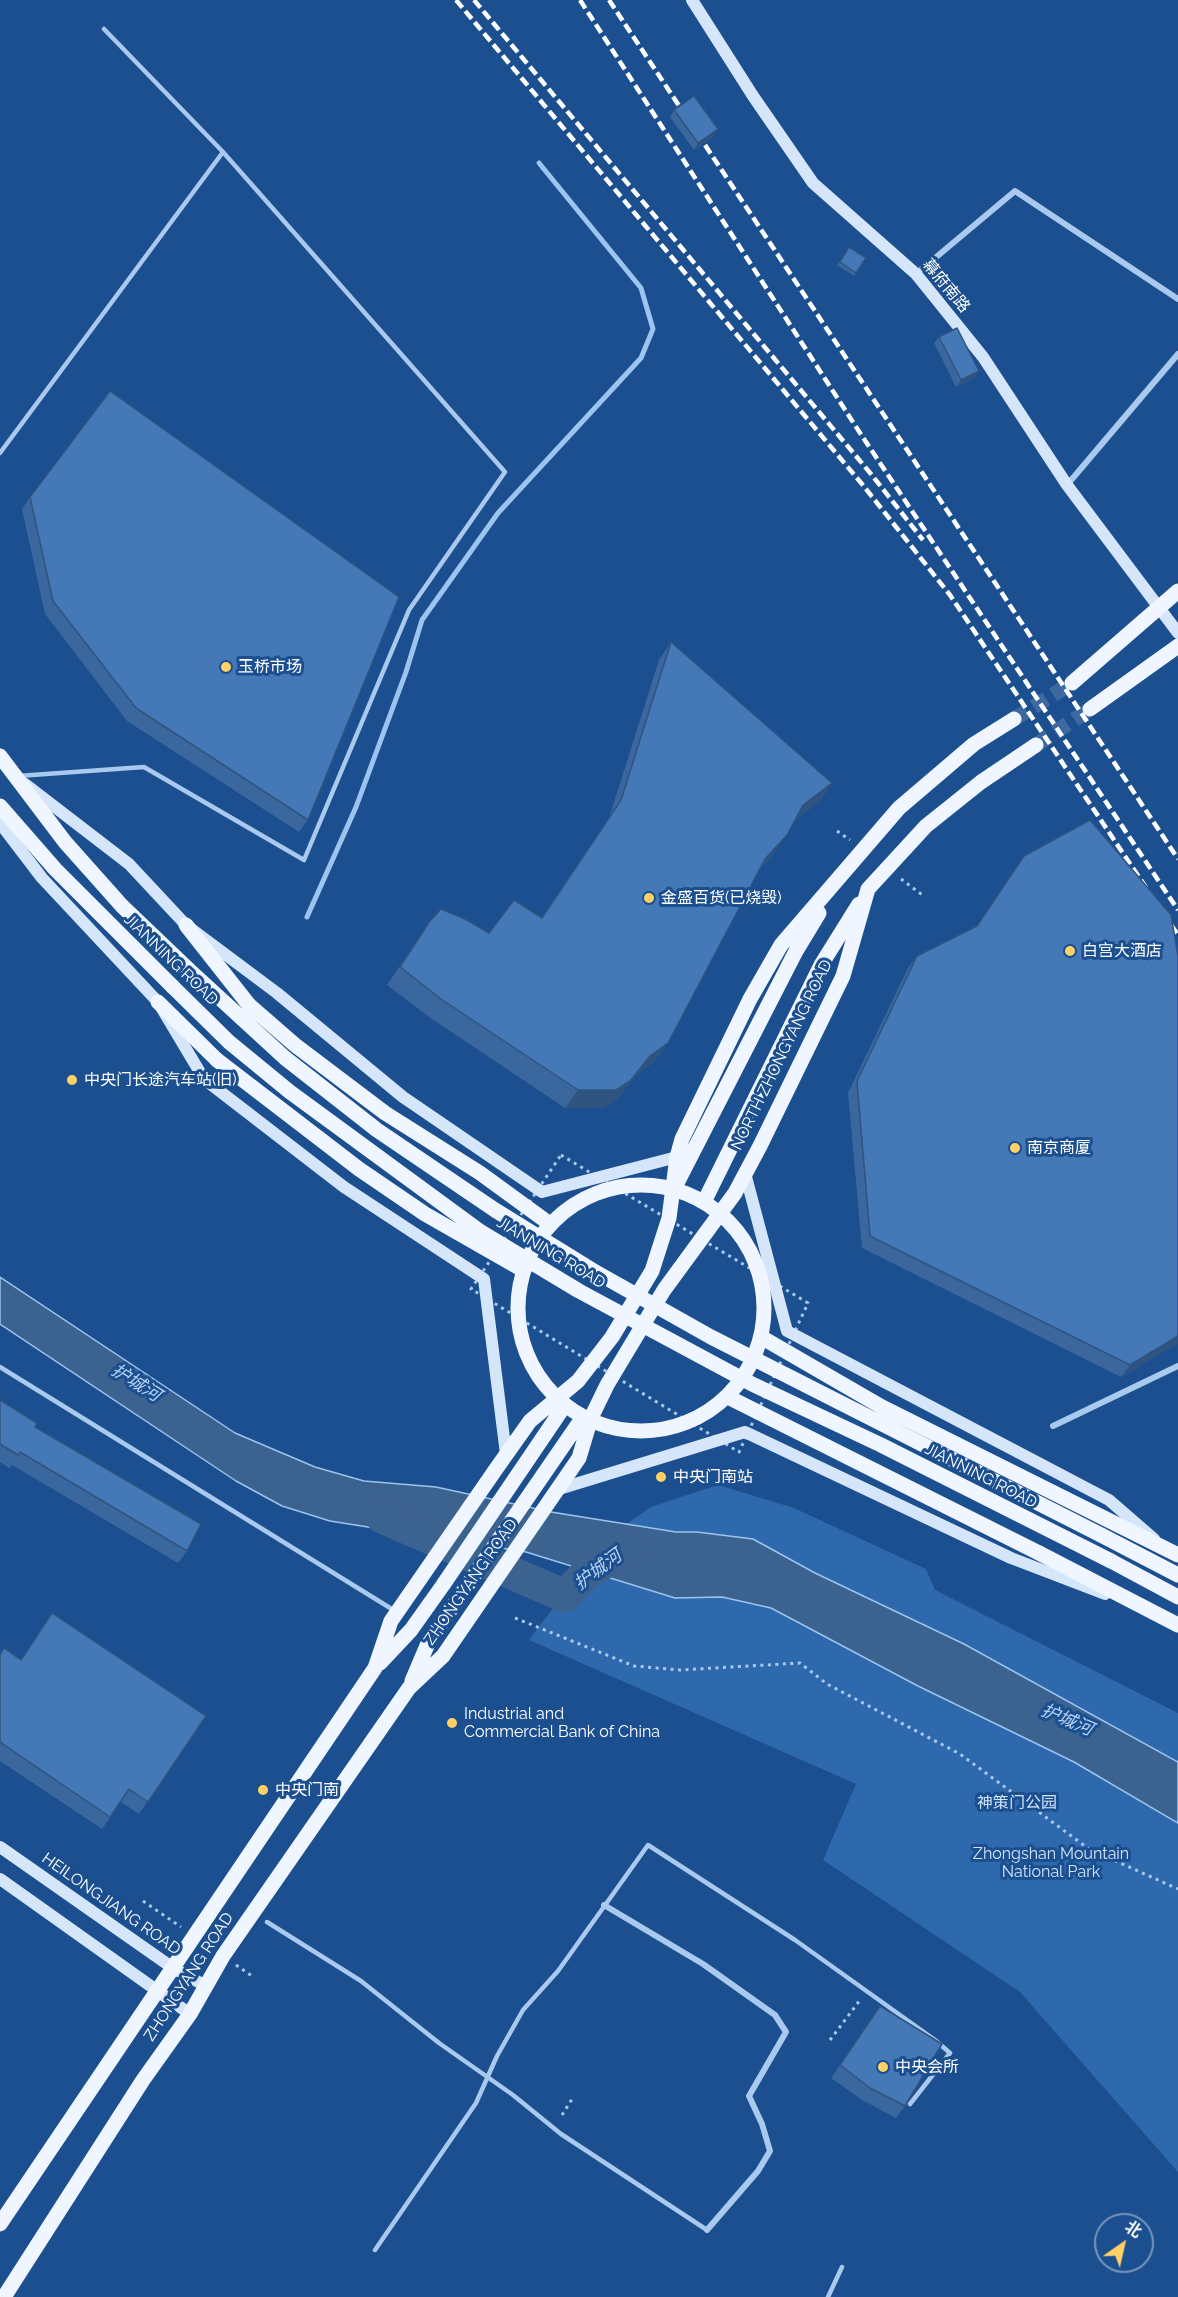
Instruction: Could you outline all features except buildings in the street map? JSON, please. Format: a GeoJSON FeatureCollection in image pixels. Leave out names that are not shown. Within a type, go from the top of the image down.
{"type":"FeatureCollection","features":[{"type":"Feature","properties":{"kind":"main road","name":"幕府南路"},"geometry":{"type":"LineString","coordinates":[[692,0],[753,96],[813,183],[916,274],[983,357],[1067,485],[1178,633]]}},
{"type":"Feature","properties":{"kind":"main road"},"geometry":{"type":"LineString","coordinates":[[1072,683],[1178,591]]}},
{"type":"Feature","properties":{"kind":"main road"},"geometry":{"type":"LineString","coordinates":[[1090,709],[1178,646]]}},
{"type":"Feature","properties":{"kind":"main road"},"geometry":{"type":"LineString","coordinates":[[186,925],[277,993],[403,1097],[542,1192],[676,1157],[705,1088],[781,945],[899,808],[974,744],[1014,719]]}},
{"type":"Feature","properties":{"kind":"main road","name":"NORTH ZHONGYANG ROAD"},"geometry":{"type":"LineString","coordinates":[[745,1173],[843,976],[868,889],[926,826],[981,782],[1036,745]]}},
{"type":"Feature","properties":{"kind":"main road","name":"JIANNING ROAD"},"geometry":{"type":"LineString","coordinates":[[0,756],[65,842],[122,906],[285,1058],[377,1130],[495,1210],[592,1270],[813,1391],[1178,1575]]}},
{"type":"Feature","properties":{"kind":"main road"},"geometry":{"type":"LineString","coordinates":[[15,776],[129,864],[186,925],[249,1005],[295,1045],[385,1113],[480,1173],[550,1224]]}},
{"type":"Feature","properties":{"kind":"main road","name":"JIANNING ROAD"},"geometry":{"type":"LineString","coordinates":[[0,806],[55,869],[229,1042],[290,1092],[491,1238],[579,1291],[752,1384],[881,1446],[1178,1597]]}},
{"type":"Feature","properties":{"kind":"main road"},"geometry":{"type":"LineString","coordinates":[[0,823],[42,878],[158,1002],[216,1060],[378,1182],[425,1214],[523,1270]]}},
{"type":"Feature","properties":{"kind":"main road"},"geometry":{"type":"LineString","coordinates":[[674,1189],[796,951],[843,875]]}},
{"type":"Feature","properties":{"kind":"main road"},"geometry":{"type":"LineString","coordinates":[[704,1202],[821,965],[868,889]]}},
{"type":"Feature","properties":{"kind":"main road"},"geometry":{"type":"LineString","coordinates":[[158,1002],[204,1079],[344,1187],[484,1279],[506,1454]]}},
{"type":"Feature","properties":{"kind":"main road","name":"ZHONGYANG ROAD"},"geometry":{"type":"LineString","coordinates":[[0,2224],[375,1668],[391,1621],[506,1454],[530,1421],[556,1401],[594,1362],[652,1270],[669,1218],[676,1157]]}},
{"type":"Feature","properties":{"kind":"main road"},"geometry":{"type":"LineString","coordinates":[[745,1173],[787,1331],[1109,1500],[1171,1551]]}},
{"type":"Feature","properties":{"kind":"main road","name":"ZHONGYANG ROAD"},"geometry":{"type":"LineString","coordinates":[[4,2297],[142,2080],[190,2014],[204,1985],[409,1688],[443,1656],[559,1489],[579,1458],[591,1418],[608,1385],[664,1290],[735,1193],[745,1173]]}},
{"type":"Feature","properties":{"kind":"main road"},"geometry":{"type":"LineString","coordinates":[[640,1185],[674,1189],[704,1202],[734,1227],[755,1260],[764,1298],[761,1337],[749,1369],[728,1397],[696,1419],[659,1430],[620,1430],[583,1417],[565,1405],[539,1378],[522,1344],[517,1307],[523,1270],[534,1245],[550,1224],[576,1202],[607,1189],[640,1185]]}},
{"type":"Feature","properties":{"kind":"main road"},"geometry":{"type":"LineString","coordinates":[[761,1337],[882,1407],[1171,1551]]}},
{"type":"Feature","properties":{"kind":"main road"},"geometry":{"type":"LineString","coordinates":[[728,1397],[1178,1625]]}},
{"type":"Feature","properties":{"kind":"main road"},"geometry":{"type":"LineString","coordinates":[[375,1668],[411,1630],[444,1585],[565,1405]]}},
{"type":"Feature","properties":{"kind":"main road"},"geometry":{"type":"LineString","coordinates":[[409,1688],[429,1641],[583,1417]]}},
{"type":"Feature","properties":{"kind":"main road"},"geometry":{"type":"LineString","coordinates":[[559,1489],[745,1432],[1011,1558],[1144,1608]]}},
{"type":"Feature","properties":{"kind":"main road","name":"HEILONGJIANG ROAD"},"geometry":{"type":"LineString","coordinates":[[0,1847],[173,1968],[204,1985]]}},
{"type":"Feature","properties":{"kind":"main road"},"geometry":{"type":"LineString","coordinates":[[0,1879],[190,2014]]}},
{"type":"Feature","properties":{"kind":"street"},"geometry":{"type":"LineString","coordinates":[[916,274],[1015,192],[1178,299]]}},
{"type":"Feature","properties":{"kind":"street"},"geometry":{"type":"LineString","coordinates":[[1067,485],[1178,354]]}},
{"type":"Feature","properties":{"kind":"street"},"geometry":{"type":"LineString","coordinates":[[1053,1426],[1178,1366]]}},
{"type":"Feature","properties":{"kind":"street"},"geometry":{"type":"LineString","coordinates":[[604,1905],[712,1970],[775,2015],[786,2032],[748,2096],[762,2124],[770,2151],[758,2171],[707,2230]]}},
{"type":"Feature","properties":{"kind":"lane"},"geometry":{"type":"LineString","coordinates":[[15,776],[144,767],[304,860],[409,610],[505,472],[224,152],[104,29]]}},
{"type":"Feature","properties":{"kind":"lane"},"geometry":{"type":"LineString","coordinates":[[0,453],[224,152]]}},
{"type":"Feature","properties":{"kind":"lane"},"geometry":{"type":"LineString","coordinates":[[0,1368],[397,1613]]}},
{"type":"Feature","properties":{"kind":"lane"},"geometry":{"type":"LineString","coordinates":[[375,2250],[476,2103],[524,2010],[558,1971],[648,1845],[721,1891],[862,1988],[950,2053],[910,2104]]}},
{"type":"Feature","properties":{"kind":"lane"},"geometry":{"type":"LineString","coordinates":[[267,1922],[361,1981],[439,2043],[561,2134],[707,2230]]}},
{"type":"Feature","properties":{"kind":"lane"},"geometry":{"type":"LineString","coordinates":[[828,2297],[842,2267]]}},
{"type":"Feature","properties":{"kind":"path"},"geometry":{"type":"LineString","coordinates":[[515,1618],[634,1666],[680,1670],[800,1663],[827,1684],[960,1754],[1089,1849],[1178,1889]]}},
{"type":"Feature","properties":{"kind":"path"},"geometry":{"type":"LineString","coordinates":[[830,2040],[863,1996]]}},
{"type":"Feature","properties":{"kind":"path"},"geometry":{"type":"LineString","coordinates":[[562,2115],[574,2096]]}},
{"type":"Feature","properties":{"kind":"green space","name":"神策门公园"},"geometry":{"type":"Polygon","coordinates":[[[718,1485],[794,1508],[926,1569],[935,1590],[1178,1713],[1178,2172],[1020,1992],[823,1860],[856,1784],[529,1640],[560,1599],[559,1587],[572,1582],[591,1556],[619,1529],[651,1507],[718,1485]]]}},
{"type":"Feature","properties":{"kind":"water"},"geometry":{"type":"Polygon","coordinates":[[[0,1277],[235,1433],[315,1467],[364,1481],[436,1487],[551,1512],[676,1532],[697,1532],[753,1539],[815,1573],[964,1644],[1178,1762],[1178,1823],[1074,1762],[918,1686],[771,1608],[722,1597],[675,1598],[526,1552],[330,1521],[282,1506],[236,1481],[0,1324],[0,1277]]]}},
{"type":"Feature","properties":{"kind":"waterway"},"geometry":{"type":"LineString","coordinates":[[307,917],[356,807],[406,672],[422,620],[498,513],[641,358],[653,329],[641,288],[539,163]]}},
{"type":"Feature","properties":{"kind":"waterway","name":"护城河"},"geometry":{"type":"LineString","coordinates":[[382,1517],[565,1596],[586,1574],[627,1548]]}},
{"type":"Feature","properties":{"kind":"tunnel"},"geometry":{"type":"LineString","coordinates":[[1014,719],[1072,683]]}},
{"type":"Feature","properties":{"kind":"tunnel"},"geometry":{"type":"LineString","coordinates":[[1036,745],[1090,709]]}},
{"type":"Feature","properties":{"kind":"railway"},"geometry":{"type":"LineString","coordinates":[[456,0],[862,484],[950,595],[1151,895]]}},
{"type":"Feature","properties":{"kind":"railway"},"geometry":{"type":"LineString","coordinates":[[474,0],[871,474],[923,540]]}},
{"type":"Feature","properties":{"kind":"railway"},"geometry":{"type":"LineString","coordinates":[[580,0],[862,436],[1178,910]]}},
{"type":"Feature","properties":{"kind":"railway"},"geometry":{"type":"LineString","coordinates":[[609,0],[1178,859]]}},
{"type":"Feature","properties":{"kind":"railway"},"geometry":{"type":"LineString","coordinates":[[1163,913],[1178,935]]}},
{"type":"Feature","properties":{"kind":"place","name":"玉桥市场"},"geometry":{"type":"Point","coordinates":[226,667]}},
{"type":"Feature","properties":{"kind":"place","name":"金盛百货(已烧毁)"},"geometry":{"type":"Point","coordinates":[649,898]}},
{"type":"Feature","properties":{"kind":"place","name":"白宫大酒店"},"geometry":{"type":"Point","coordinates":[1070,951]}},
{"type":"Feature","properties":{"kind":"place","name":"中央门长途汽车站(旧)"},"geometry":{"type":"Point","coordinates":[72,1080]}},
{"type":"Feature","properties":{"kind":"place","name":"南京商厦"},"geometry":{"type":"Point","coordinates":[1015,1148]}},
{"type":"Feature","properties":{"kind":"place","name":"中央门南站"},"geometry":{"type":"Point","coordinates":[661,1477]}},
{"type":"Feature","properties":{"kind":"place","name":"Industrial and Commercial Bank of China"},"geometry":{"type":"Point","coordinates":[452,1723]}},
{"type":"Feature","properties":{"kind":"place","name":"中央门南"},"geometry":{"type":"Point","coordinates":[263,1790]}},
{"type":"Feature","properties":{"kind":"place","name":"中央会所"},"geometry":{"type":"Point","coordinates":[883,2067]}},
{"type":"Feature","properties":{"kind":"park label","name":"Zhongshan Mountain National Park"},"geometry":{"type":"Point","coordinates":[1051,1863]}}]}
